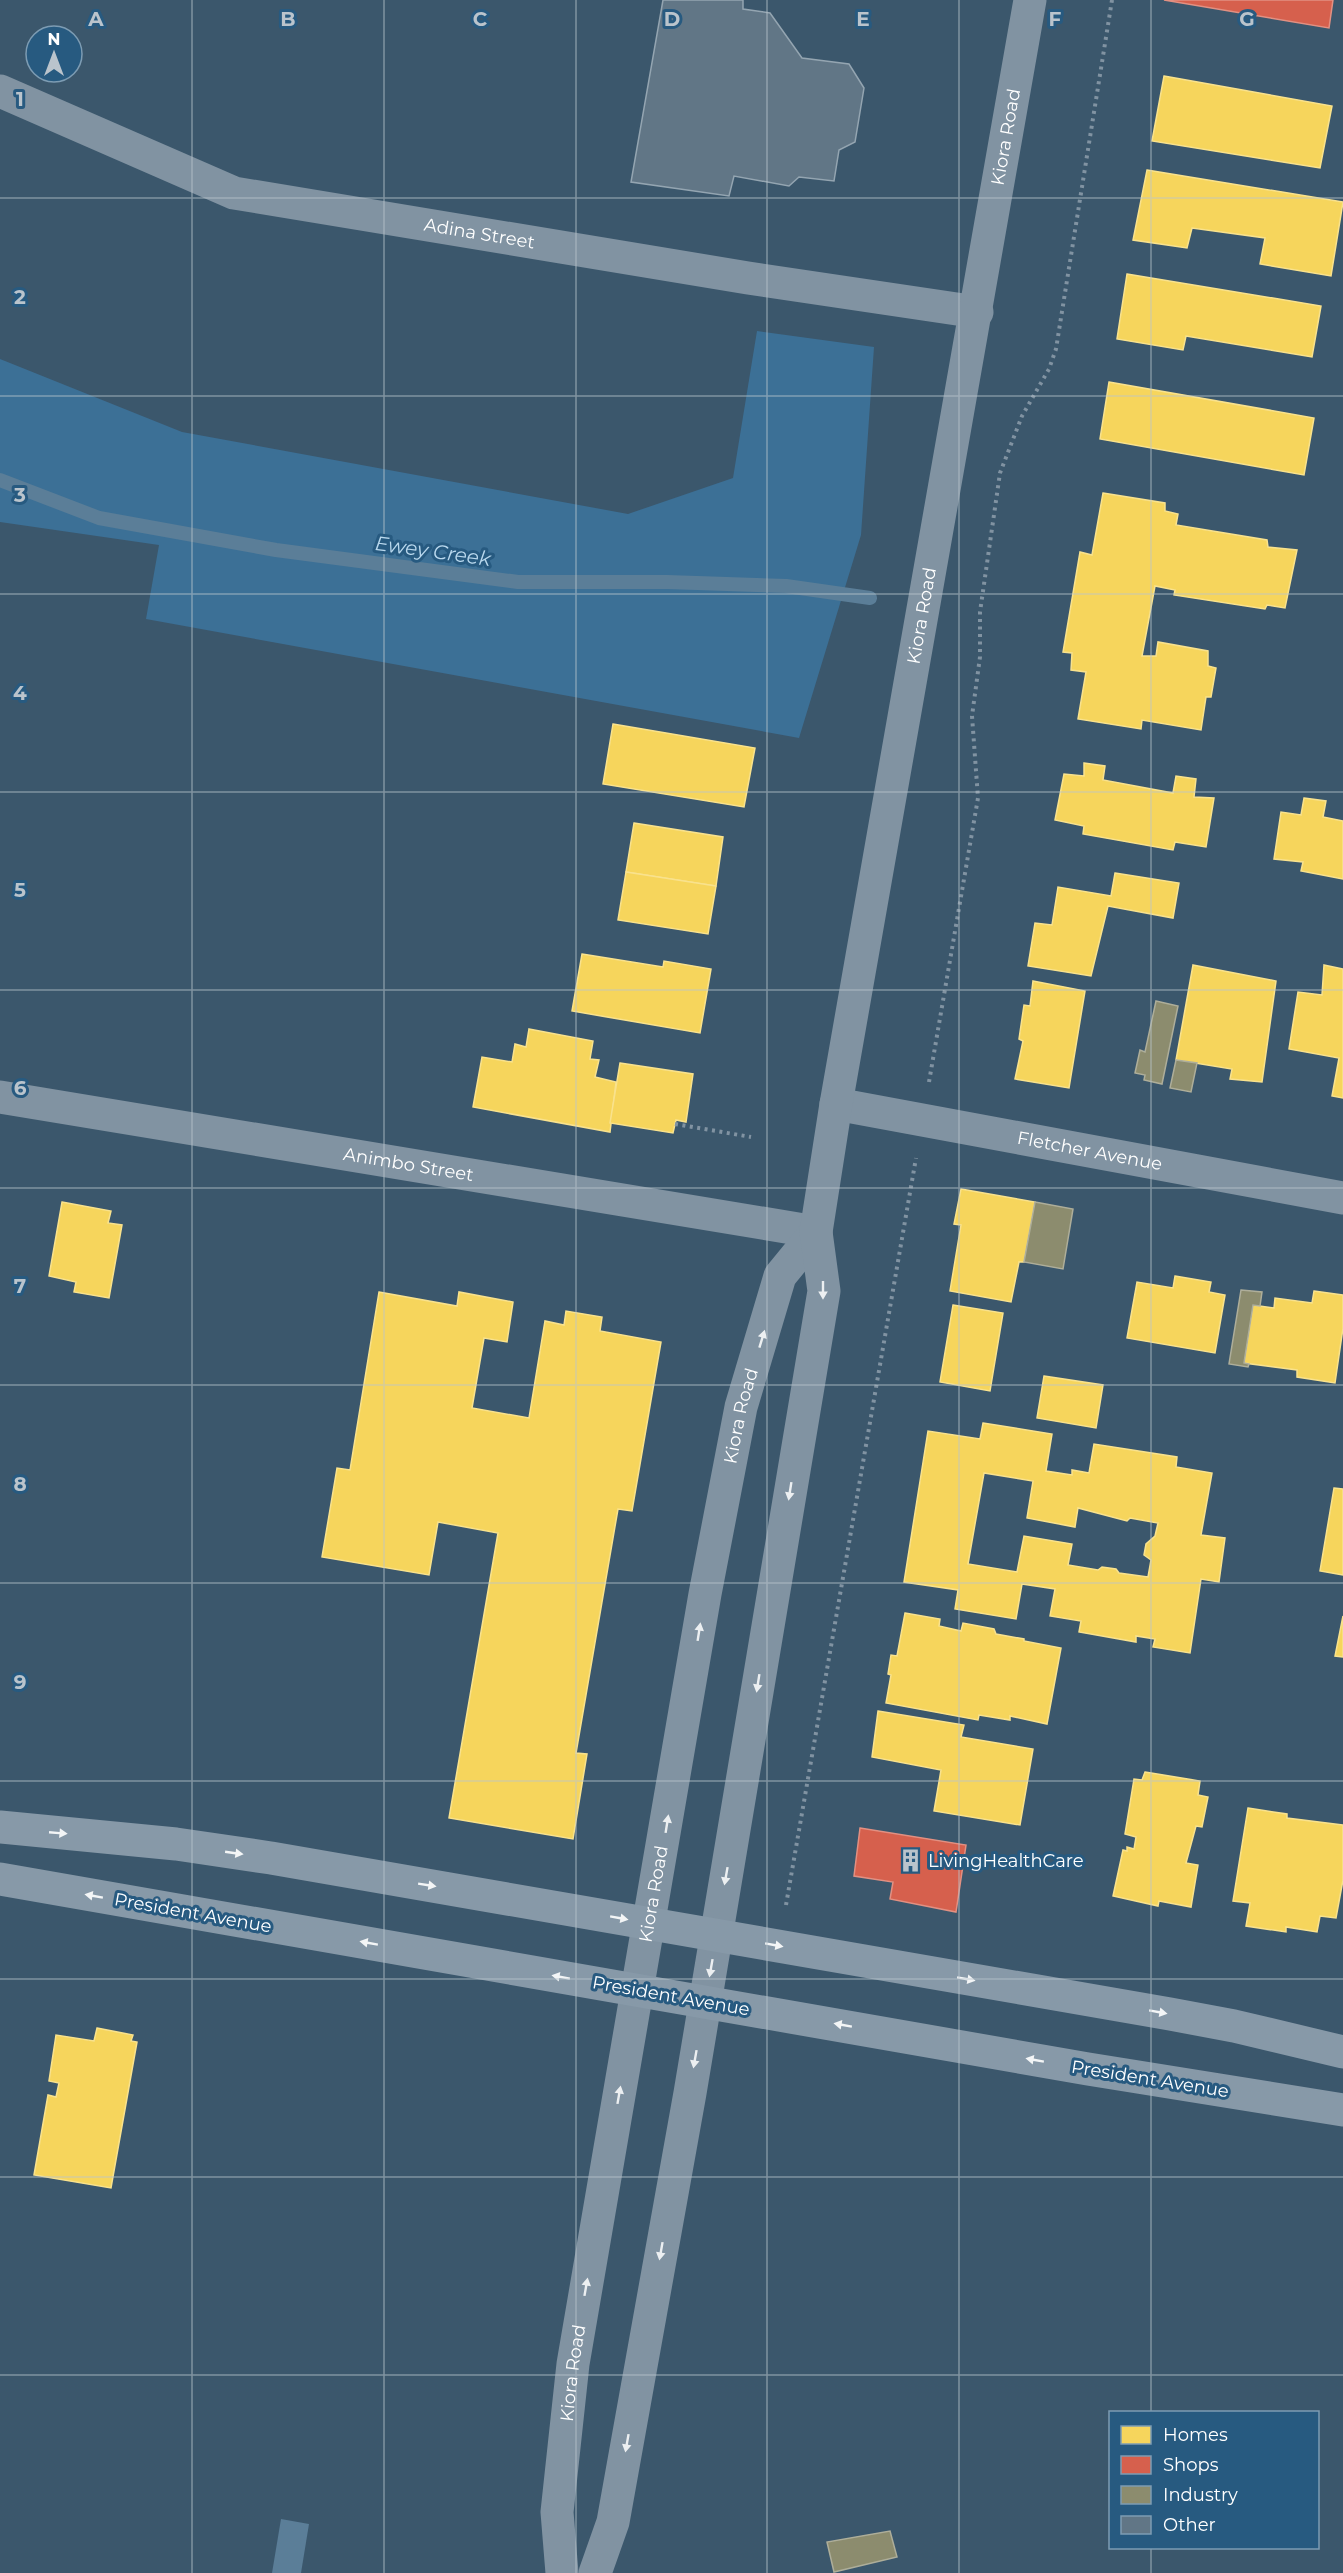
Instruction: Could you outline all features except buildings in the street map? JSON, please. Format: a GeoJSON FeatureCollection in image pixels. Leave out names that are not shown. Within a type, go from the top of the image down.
{"type":"FeatureCollection","features":[{"type":"Feature","properties":{"kind":"main road"},"geometry":{"type":"LineString","coordinates":[[0,1827],[177,1844],[259,1857],[651,1923],[1234,2026],[1343,2052]]}},
{"type":"Feature","properties":{"kind":"main road","name":"President Avenue"},"geometry":{"type":"LineString","coordinates":[[0,1879],[639,1991],[1343,2110]]}},
{"type":"Feature","properties":{"kind":"street","name":"Kiora Road"},"geometry":{"type":"LineString","coordinates":[[595,2573],[613,2522],[705,2002],[824,1291],[816,1232],[836,1104],[1030,0]]}},
{"type":"Feature","properties":{"kind":"street","name":"Adina Street"},"geometry":{"type":"LineString","coordinates":[[0,91],[234,193],[748,278],[977,312]]}},
{"type":"Feature","properties":{"kind":"street","name":"Animbo Street"},"geometry":{"type":"LineString","coordinates":[[0,1097],[816,1232]]}},
{"type":"Feature","properties":{"kind":"street","name":"Fletcher Avenue"},"geometry":{"type":"LineString","coordinates":[[836,1104],[1343,1198]]}},
{"type":"Feature","properties":{"kind":"street","name":"Kiora Road"},"geometry":{"type":"LineString","coordinates":[[562,2573],[557,2512],[573,2364],[651,1923],[705,1594],[741,1407],[780,1276],[816,1232]]}},
{"type":"Feature","properties":{"kind":"path"},"geometry":{"type":"LineString","coordinates":[[927,1088],[978,798],[972,716],[980,657],[980,612],[1000,473],[1022,416],[1049,369],[1056,349],[1112,0]]}},
{"type":"Feature","properties":{"kind":"path"},"geometry":{"type":"LineString","coordinates":[[675,1124],[751,1137]]}},
{"type":"Feature","properties":{"kind":"path"},"geometry":{"type":"LineString","coordinates":[[786,1905],[916,1152]]}},
{"type":"Feature","properties":{"kind":"shaded area"},"geometry":{"type":"Polygon","coordinates":[[[757,331],[874,347],[861,535],[799,738],[146,619],[159,545],[0,522],[0,359],[182,432],[628,514],[733,478],[757,331]]]}},
{"type":"Feature","properties":{"kind":"shaded area"},"geometry":{"type":"Polygon","coordinates":[[[281,2519],[309,2524],[301,2573],[272,2573],[281,2519]]]}},
{"type":"Feature","properties":{"kind":"waterway","name":"Ewey Creek"},"geometry":{"type":"LineString","coordinates":[[0,480],[99,518],[276,550],[518,582],[667,582],[786,586],[870,598]]}},
{"type":"Feature","properties":{"kind":"place","name":"LivingHealthCare"},"geometry":{"type":"Point","coordinates":[910,1861]}}]}
